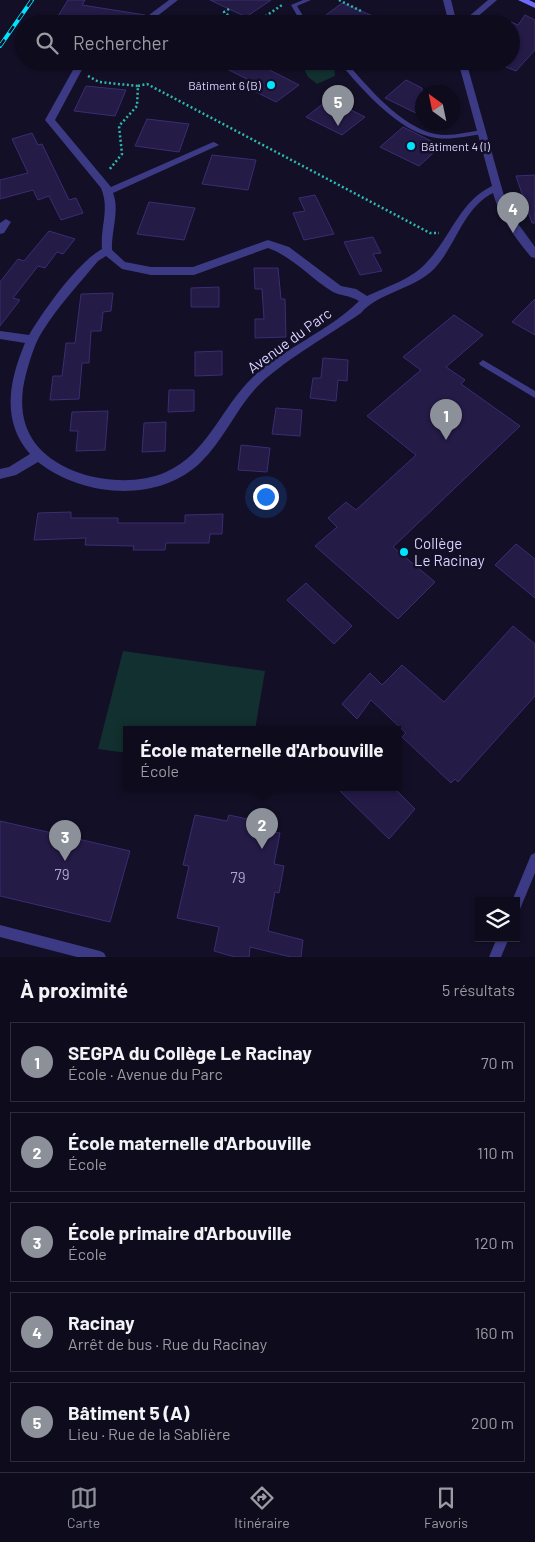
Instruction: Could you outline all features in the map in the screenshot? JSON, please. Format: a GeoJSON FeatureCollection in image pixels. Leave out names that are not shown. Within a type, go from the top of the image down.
{"type":"FeatureCollection","features":[{"type":"Feature","properties":{"kind":"main road"},"geometry":{"type":"LineString","coordinates":[[522,0],[535,6]]}},
{"type":"Feature","properties":{"kind":"street"},"geometry":{"type":"LineString","coordinates":[[153,15],[174,0]]}},
{"type":"Feature","properties":{"kind":"street"},"geometry":{"type":"LineString","coordinates":[[447,0],[451,15]]}},
{"type":"Feature","properties":{"kind":"street"},"geometry":{"type":"LineString","coordinates":[[475,15],[493,0]]}},
{"type":"Feature","properties":{"kind":"street"},"geometry":{"type":"LineString","coordinates":[[77,70],[50,120],[108,192],[111,208],[106,239],[107,251],[122,265],[151,271],[173,272],[194,270],[213,265],[268,244],[285,250],[338,290],[352,292],[365,300]]}},
{"type":"Feature","properties":{"kind":"street"},"geometry":{"type":"LineString","coordinates":[[465,70],[503,210],[535,254]]}},
{"type":"Feature","properties":{"kind":"street"},"geometry":{"type":"LineString","coordinates":[[108,192],[214,146]]}},
{"type":"Feature","properties":{"kind":"street","name":"Avenue du Parc"},"geometry":{"type":"LineString","coordinates":[[107,251],[94,258],[32,340],[18,381],[15,412],[27,444],[38,456],[71,475],[104,484],[149,482],[171,476],[194,461],[203,452],[236,403],[256,381],[357,310],[365,300],[393,290],[424,271],[434,262],[478,198],[496,188]]}},
{"type":"Feature","properties":{"kind":"street"},"geometry":{"type":"LineString","coordinates":[[0,335],[32,340]]}},
{"type":"Feature","properties":{"kind":"street"},"geometry":{"type":"LineString","coordinates":[[0,474],[12,471],[38,456]]}},
{"type":"Feature","properties":{"kind":"lane"},"geometry":{"type":"LineString","coordinates":[[300,15],[294,5],[308,0]]}},
{"type":"Feature","properties":{"kind":"lane"},"geometry":{"type":"LineString","coordinates":[[350,70],[394,116],[424,132],[450,138],[482,132]]}},
{"type":"Feature","properties":{"kind":"lane"},"geometry":{"type":"LineString","coordinates":[[483,363],[535,395]]}},
{"type":"Feature","properties":{"kind":"lane"},"geometry":{"type":"LineString","coordinates":[[519,897],[535,858]]}},
{"type":"Feature","properties":{"kind":"lane"},"geometry":{"type":"LineString","coordinates":[[0,932],[100,957]]}},
{"type":"Feature","properties":{"kind":"lane"},"geometry":{"type":"LineString","coordinates":[[495,957],[501,942]]}},
{"type":"Feature","properties":{"kind":"path"},"geometry":{"type":"LineString","coordinates":[[339,0],[361,10]]}},
{"type":"Feature","properties":{"kind":"path"},"geometry":{"type":"LineString","coordinates":[[268,15],[287,2]]}},
{"type":"Feature","properties":{"kind":"path"},"geometry":{"type":"LineString","coordinates":[[228,15],[224,12],[229,9]]}},
{"type":"Feature","properties":{"kind":"path"},"geometry":{"type":"LineString","coordinates":[[77,70],[99,82],[138,86],[147,84],[430,233],[440,233]]}},
{"type":"Feature","properties":{"kind":"path"},"geometry":{"type":"LineString","coordinates":[[100,180],[122,154],[118,126],[137,106],[138,86]]}},
{"type":"Feature","properties":{"kind":"green space"},"geometry":{"type":"Polygon","coordinates":[[[334,70],[335,76],[317,84],[308,77],[305,71],[334,70]]]}},
{"type":"Feature","properties":{"kind":"green space"},"geometry":{"type":"Polygon","coordinates":[[[123,651],[265,671],[256,726],[123,726],[123,752],[98,749],[123,651]]]}},
{"type":"Feature","properties":{"kind":"building"},"geometry":{"type":"Polygon","coordinates":[[[68,0],[85,0],[82,5],[145,15],[59,15],[68,0]]]}},
{"type":"Feature","properties":{"kind":"building"},"geometry":{"type":"Polygon","coordinates":[[[210,0],[271,0],[249,15],[242,15],[210,0]]]}},
{"type":"Feature","properties":{"kind":"building"},"geometry":{"type":"Polygon","coordinates":[[[342,3],[371,15],[326,15],[342,3]]]}},
{"type":"Feature","properties":{"kind":"building"},"geometry":{"type":"Polygon","coordinates":[[[525,15],[535,20],[535,50],[520,67],[520,22],[525,15]]]}},
{"type":"Feature","properties":{"kind":"building","name":"Bâtiment 6 (B)"},"geometry":{"type":"Polygon","coordinates":[[[229,70],[270,70],[299,85],[276,102],[242,85],[249,80],[229,70]]]}},
{"type":"Feature","properties":{"kind":"building"},"geometry":{"type":"Polygon","coordinates":[[[406,80],[416,85],[415,113],[385,98],[406,80]]]}},
{"type":"Feature","properties":{"kind":"building"},"geometry":{"type":"Polygon","coordinates":[[[86,86],[126,90],[115,116],[74,111],[86,86]]]}},
{"type":"Feature","properties":{"kind":"building"},"geometry":{"type":"Polygon","coordinates":[[[329,99],[365,117],[342,135],[306,117],[329,99]]]}},
{"type":"Feature","properties":{"kind":"building"},"geometry":{"type":"Polygon","coordinates":[[[147,119],[189,124],[179,152],[135,146],[147,119]]]}},
{"type":"Feature","properties":{"kind":"building","name":"Bâtiment 4 (I)"},"geometry":{"type":"Polygon","coordinates":[[[403,127],[441,146],[419,166],[380,147],[403,127]]]}},
{"type":"Feature","properties":{"kind":"building"},"geometry":{"type":"Polygon","coordinates":[[[32,133],[38,145],[42,144],[69,200],[76,198],[83,213],[61,220],[49,196],[38,200],[33,190],[0,199],[0,180],[28,173],[12,139],[32,133]]]}},
{"type":"Feature","properties":{"kind":"building"},"geometry":{"type":"Polygon","coordinates":[[[212,155],[256,160],[248,190],[202,184],[212,155]]]}},
{"type":"Feature","properties":{"kind":"building"},"geometry":{"type":"Polygon","coordinates":[[[535,175],[535,223],[532,223],[516,176],[535,175]]]}},
{"type":"Feature","properties":{"kind":"building"},"geometry":{"type":"Polygon","coordinates":[[[315,195],[334,234],[304,240],[293,213],[305,211],[299,198],[315,195]]]}},
{"type":"Feature","properties":{"kind":"building"},"geometry":{"type":"Polygon","coordinates":[[[149,202],[195,208],[184,240],[137,234],[149,202]]]}},
{"type":"Feature","properties":{"kind":"building"},"geometry":{"type":"Polygon","coordinates":[[[49,231],[75,239],[63,254],[57,252],[45,268],[38,266],[13,298],[20,300],[0,326],[0,282],[18,259],[24,261],[49,231]]]}},
{"type":"Feature","properties":{"kind":"building"},"geometry":{"type":"Polygon","coordinates":[[[373,237],[381,253],[373,254],[382,271],[360,275],[344,242],[373,237]]]}},
{"type":"Feature","properties":{"kind":"building"},"geometry":{"type":"Polygon","coordinates":[[[254,268],[278,268],[281,299],[285,299],[286,337],[255,338],[255,319],[264,319],[262,289],[255,289],[254,268]]]}},
{"type":"Feature","properties":{"kind":"building"},"geometry":{"type":"Polygon","coordinates":[[[219,287],[219,307],[191,307],[191,288],[219,287]]]}},
{"type":"Feature","properties":{"kind":"building"},"geometry":{"type":"Polygon","coordinates":[[[113,293],[111,311],[103,312],[101,331],[91,331],[89,363],[82,363],[79,399],[50,400],[53,376],[62,376],[66,343],[75,343],[81,294],[113,293]]]}},
{"type":"Feature","properties":{"kind":"building"},"geometry":{"type":"Polygon","coordinates":[[[535,299],[535,335],[512,322],[535,299]]]}},
{"type":"Feature","properties":{"kind":"building"},"geometry":{"type":"Polygon","coordinates":[[[454,315],[483,335],[446,367],[465,380],[461,384],[520,426],[393,547],[435,582],[398,619],[315,546],[337,527],[328,518],[346,502],[356,510],[416,455],[367,416],[421,370],[403,357],[454,315]]]}},
{"type":"Feature","properties":{"kind":"building"},"geometry":{"type":"Polygon","coordinates":[[[222,351],[222,375],[195,376],[195,352],[222,351]]]}},
{"type":"Feature","properties":{"kind":"building"},"geometry":{"type":"Polygon","coordinates":[[[323,358],[348,360],[347,381],[338,380],[336,401],[310,398],[313,378],[321,378],[323,358]]]}},
{"type":"Feature","properties":{"kind":"building"},"geometry":{"type":"Polygon","coordinates":[[[169,390],[194,390],[194,411],[168,412],[169,390]]]}},
{"type":"Feature","properties":{"kind":"building"},"geometry":{"type":"Polygon","coordinates":[[[276,408],[302,410],[300,436],[272,434],[276,408]]]}},
{"type":"Feature","properties":{"kind":"building"},"geometry":{"type":"Polygon","coordinates":[[[108,411],[105,450],[76,451],[78,431],[70,431],[72,412],[108,411]]]}},
{"type":"Feature","properties":{"kind":"building"},"geometry":{"type":"Polygon","coordinates":[[[166,422],[165,451],[142,452],[144,423],[166,422]]]}},
{"type":"Feature","properties":{"kind":"building"},"geometry":{"type":"Polygon","coordinates":[[[241,445],[270,448],[267,472],[238,470],[241,445]]]}},
{"type":"Feature","properties":{"kind":"building"},"geometry":{"type":"Polygon","coordinates":[[[71,512],[71,518],[118,518],[118,523],[185,523],[185,515],[223,514],[222,534],[210,534],[209,543],[166,543],[165,550],[133,550],[134,546],[85,545],[86,538],[34,540],[38,513],[71,512]]]}},
{"type":"Feature","properties":{"kind":"building"},"geometry":{"type":"Polygon","coordinates":[[[516,544],[535,559],[535,598],[495,565],[516,544]]]}},
{"type":"Feature","properties":{"kind":"building"},"geometry":{"type":"Polygon","coordinates":[[[306,583],[352,626],[334,644],[287,600],[306,583]]]}},
{"type":"Feature","properties":{"kind":"building"},"geometry":{"type":"Polygon","coordinates":[[[513,626],[535,644],[535,696],[458,782],[455,779],[451,783],[402,737],[406,733],[401,726],[399,726],[371,700],[357,719],[342,704],[370,673],[382,685],[402,665],[444,702],[513,626]]]}},
{"type":"Feature","properties":{"kind":"building"},"geometry":{"type":"Polygon","coordinates":[[[340,791],[397,791],[415,809],[389,839],[340,791]]]}},
{"type":"Feature","properties":{"kind":"building"},"geometry":{"type":"Polygon","coordinates":[[[195,815],[227,821],[229,815],[261,822],[260,829],[280,833],[274,864],[284,866],[279,893],[275,892],[268,931],[303,940],[301,957],[291,957],[250,947],[249,957],[235,957],[214,951],[219,927],[177,918],[189,866],[183,865],[195,815]]]}},
{"type":"Feature","properties":{"kind":"building"},"geometry":{"type":"Polygon","coordinates":[[[0,821],[130,851],[110,922],[0,896],[0,821]]]}},
{"type":"Feature","properties":{"kind":"railway"},"geometry":{"type":"LineString","coordinates":[[22,15],[32,0]]}},
{"type":"Feature","properties":{"kind":"railway"},"geometry":{"type":"LineString","coordinates":[[0,46],[15,24]]}},
{"type":"Feature","properties":{"kind":"place","name":"Bâtiment 6 (B)"},"geometry":{"type":"Point","coordinates":[271,85]}},
{"type":"Feature","properties":{"kind":"place","name":"Bâtiment 5 (A)"},"geometry":{"type":"Point","coordinates":[338,126]}},
{"type":"Feature","properties":{"kind":"place","name":"Bâtiment 4 (I)"},"geometry":{"type":"Point","coordinates":[411,146]}},
{"type":"Feature","properties":{"kind":"place","name":"Racinay"},"geometry":{"type":"Point","coordinates":[513,233]}},
{"type":"Feature","properties":{"kind":"place","name":"SEGPA du Collège Le Racinay"},"geometry":{"type":"Point","coordinates":[446,440]}},
{"type":"Feature","properties":{"kind":"place","name":"Collège Le Racinay"},"geometry":{"type":"Point","coordinates":[404,552]}},
{"type":"Feature","properties":{"kind":"place","name":"École maternelle d'Arbouville"},"geometry":{"type":"Point","coordinates":[262,849]}},
{"type":"Feature","properties":{"kind":"place","name":"École primaire d'Arbouville"},"geometry":{"type":"Point","coordinates":[65,861]}}]}
